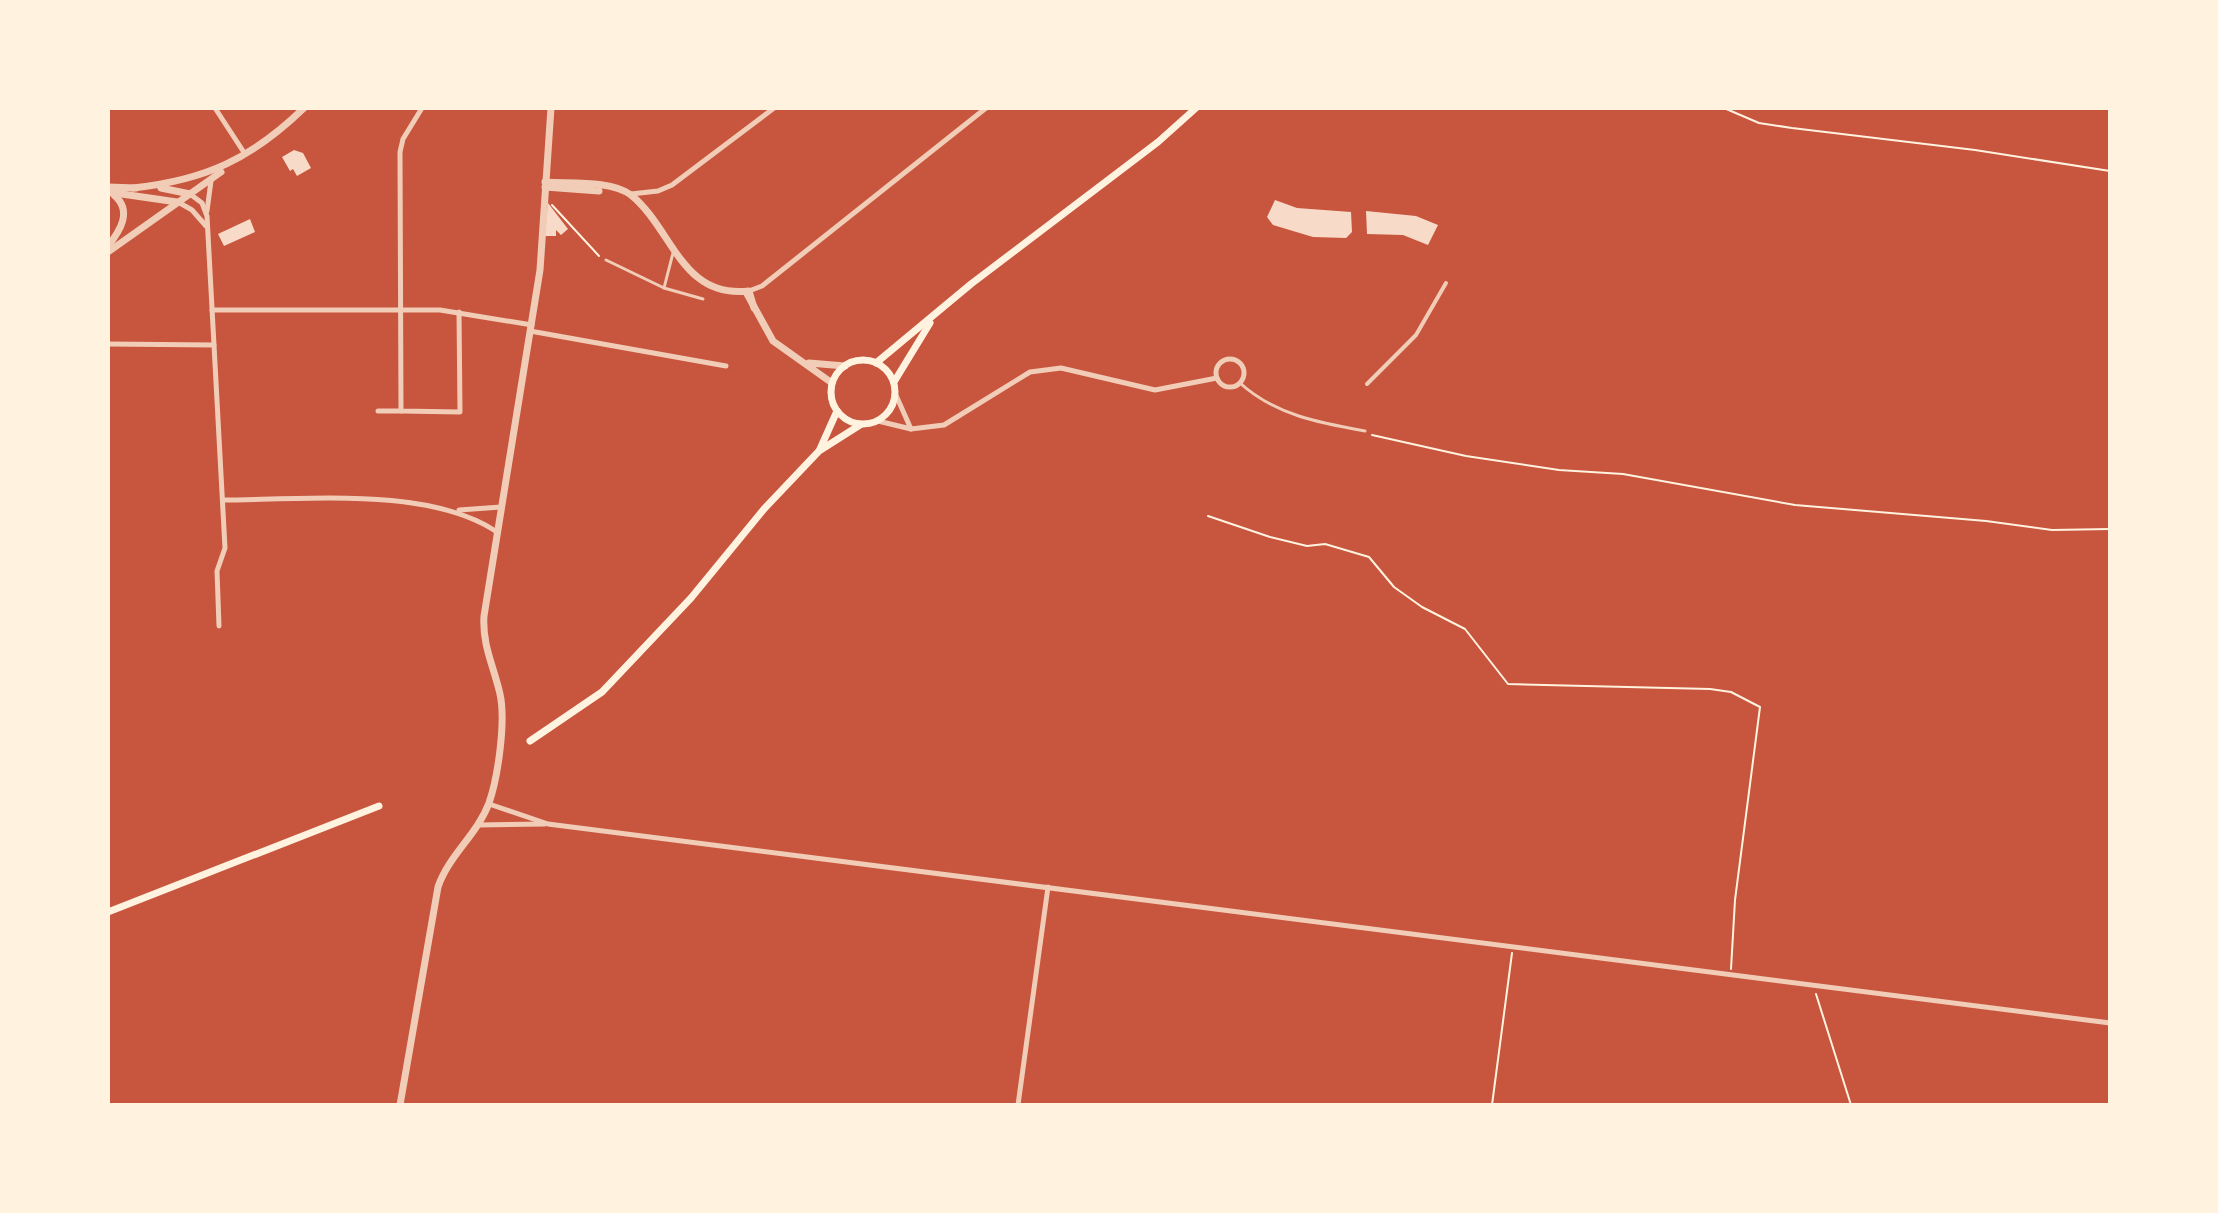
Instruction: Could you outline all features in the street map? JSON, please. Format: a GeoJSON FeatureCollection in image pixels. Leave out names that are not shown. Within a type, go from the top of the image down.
{"type":"FeatureCollection","features":[{"type":"Feature","properties":{"kind":"main road"},"geometry":{"type":"LineString","coordinates":[[876,363],[1158,142],[1196,108]]}},
{"type":"Feature","properties":{"kind":"main road"},"geometry":{"type":"LineString","coordinates":[[530,741],[587,705],[631,664],[764,509],[819,451],[860,425],[878,421],[889,412],[895,393],[894,382],[936,315]]}},
{"type":"Feature","properties":{"kind":"main road"},"geometry":{"type":"LineString","coordinates":[[860,425],[837,411],[831,397],[832,383],[845,366],[860,360],[876,363],[894,382]]}},
{"type":"Feature","properties":{"kind":"main road"},"geometry":{"type":"LineString","coordinates":[[819,451],[837,411]]}},
{"type":"Feature","properties":{"kind":"main road"},"geometry":{"type":"LineString","coordinates":[[108,912],[379,806]]}},
{"type":"Feature","properties":{"kind":"street"},"geometry":{"type":"LineString","coordinates":[[215,108],[245,155]]}},
{"type":"Feature","properties":{"kind":"street"},"geometry":{"type":"LineString","coordinates":[[108,252],[233,164],[304,108]]}},
{"type":"Feature","properties":{"kind":"street"},"geometry":{"type":"LineString","coordinates":[[401,411],[400,152],[403,139],[422,108]]}},
{"type":"Feature","properties":{"kind":"street"},"geometry":{"type":"LineString","coordinates":[[400,1105],[436,894],[447,864],[472,834],[489,804],[502,707],[483,628],[540,270],[551,108]]}},
{"type":"Feature","properties":{"kind":"street"},"geometry":{"type":"LineString","coordinates":[[545,188],[630,194],[658,191],[672,185],[774,108]]}},
{"type":"Feature","properties":{"kind":"street"},"geometry":{"type":"LineString","coordinates":[[630,194],[701,282],[725,291],[747,292],[762,286],[986,108]]}},
{"type":"Feature","properties":{"kind":"street"},"geometry":{"type":"LineString","coordinates":[[108,191],[178,182],[233,164]]}},
{"type":"Feature","properties":{"kind":"street"},"geometry":{"type":"LineString","coordinates":[[212,179],[206,227],[225,548],[217,571],[219,626]]}},
{"type":"Feature","properties":{"kind":"street"},"geometry":{"type":"LineString","coordinates":[[133,188],[175,190],[190,194],[202,203],[207,216]]}},
{"type":"Feature","properties":{"kind":"street"},"geometry":{"type":"LineString","coordinates":[[108,191],[178,202],[192,210],[206,227]]}},
{"type":"Feature","properties":{"kind":"street"},"geometry":{"type":"LineString","coordinates":[[108,191],[121,201],[124,214],[121,228],[108,246]]}},
{"type":"Feature","properties":{"kind":"street"},"geometry":{"type":"LineString","coordinates":[[1367,384],[1416,335],[1446,283]]}},
{"type":"Feature","properties":{"kind":"street"},"geometry":{"type":"LineString","coordinates":[[747,292],[773,341],[809,363],[832,383]]}},
{"type":"Feature","properties":{"kind":"street"},"geometry":{"type":"LineString","coordinates":[[212,310],[459,312],[726,366]]}},
{"type":"Feature","properties":{"kind":"street"},"geometry":{"type":"LineString","coordinates":[[378,411],[460,412],[459,312]]}},
{"type":"Feature","properties":{"kind":"street"},"geometry":{"type":"LineString","coordinates":[[108,344],[214,345]]}},
{"type":"Feature","properties":{"kind":"street"},"geometry":{"type":"LineString","coordinates":[[1231,359],[1242,366],[1244,375],[1240,383],[1227,387],[1217,378],[1219,365],[1231,359]]}},
{"type":"Feature","properties":{"kind":"street"},"geometry":{"type":"LineString","coordinates":[[809,363],[845,366]]}},
{"type":"Feature","properties":{"kind":"street"},"geometry":{"type":"LineString","coordinates":[[878,421],[923,431],[944,425],[1019,376],[1061,368],[1155,390],[1217,378]]}},
{"type":"Feature","properties":{"kind":"street"},"geometry":{"type":"LineString","coordinates":[[895,393],[911,429]]}},
{"type":"Feature","properties":{"kind":"street"},"geometry":{"type":"LineString","coordinates":[[223,500],[396,501],[454,510],[501,507]]}},
{"type":"Feature","properties":{"kind":"street"},"geometry":{"type":"LineString","coordinates":[[454,510],[497,532]]}},
{"type":"Feature","properties":{"kind":"street"},"geometry":{"type":"LineString","coordinates":[[489,804],[548,824]]}},
{"type":"Feature","properties":{"kind":"street"},"geometry":{"type":"LineString","coordinates":[[478,825],[548,824],[2110,1023]]}},
{"type":"Feature","properties":{"kind":"street"},"geometry":{"type":"LineString","coordinates":[[1018,1105],[1048,887]]}},
{"type":"Feature","properties":{"kind":"lane"},"geometry":{"type":"LineString","coordinates":[[664,288],[673,251]]}},
{"type":"Feature","properties":{"kind":"lane"},"geometry":{"type":"LineString","coordinates":[[606,260],[664,288],[703,299]]}},
{"type":"Feature","properties":{"kind":"lane"},"geometry":{"type":"LineString","coordinates":[[1240,383],[1271,406],[1301,418],[1365,431]]}},
{"type":"Feature","properties":{"kind":"path"},"geometry":{"type":"LineString","coordinates":[[1724,108],[1737,116],[1781,126],[1975,150],[2110,171]]}},
{"type":"Feature","properties":{"kind":"path"},"geometry":{"type":"LineString","coordinates":[[545,188],[590,249],[606,260]]}},
{"type":"Feature","properties":{"kind":"path"},"geometry":{"type":"LineString","coordinates":[[1365,431],[1378,439],[1497,461],[1559,470],[1623,474],[1746,499],[1863,514],[1986,521],[2052,530],[2110,529]]}},
{"type":"Feature","properties":{"kind":"path"},"geometry":{"type":"LineString","coordinates":[[1208,516],[1270,537],[1307,546],[1325,544],[1369,557],[1394,587],[1422,607],[1465,629],[1508,684],[1710,689],[1731,692],[1760,707],[1735,900],[1731,975]]}},
{"type":"Feature","properties":{"kind":"path"},"geometry":{"type":"LineString","coordinates":[[1492,1105],[1512,948]]}},
{"type":"Feature","properties":{"kind":"path"},"geometry":{"type":"LineString","coordinates":[[1813,985],[1851,1105]]}},
{"type":"Feature","properties":{"kind":"building"},"geometry":{"type":"Polygon","coordinates":[[[294,150],[303,153],[311,168],[297,176],[282,157],[294,150]]]}},
{"type":"Feature","properties":{"kind":"building"},"geometry":{"type":"Polygon","coordinates":[[[1275,200],[1297,208],[1351,212],[1352,232],[1346,238],[1313,237],[1273,225],[1267,217],[1275,200]]]}},
{"type":"Feature","properties":{"kind":"building"},"geometry":{"type":"Polygon","coordinates":[[[548,203],[568,229],[561,235],[556,230],[556,236],[544,236],[548,203]]]}},
{"type":"Feature","properties":{"kind":"building"},"geometry":{"type":"Polygon","coordinates":[[[1366,211],[1416,216],[1438,225],[1428,245],[1403,235],[1367,234],[1366,211]]]}},
{"type":"Feature","properties":{"kind":"building"},"geometry":{"type":"Polygon","coordinates":[[[250,219],[255,232],[224,246],[218,234],[250,219]]]}}]}
